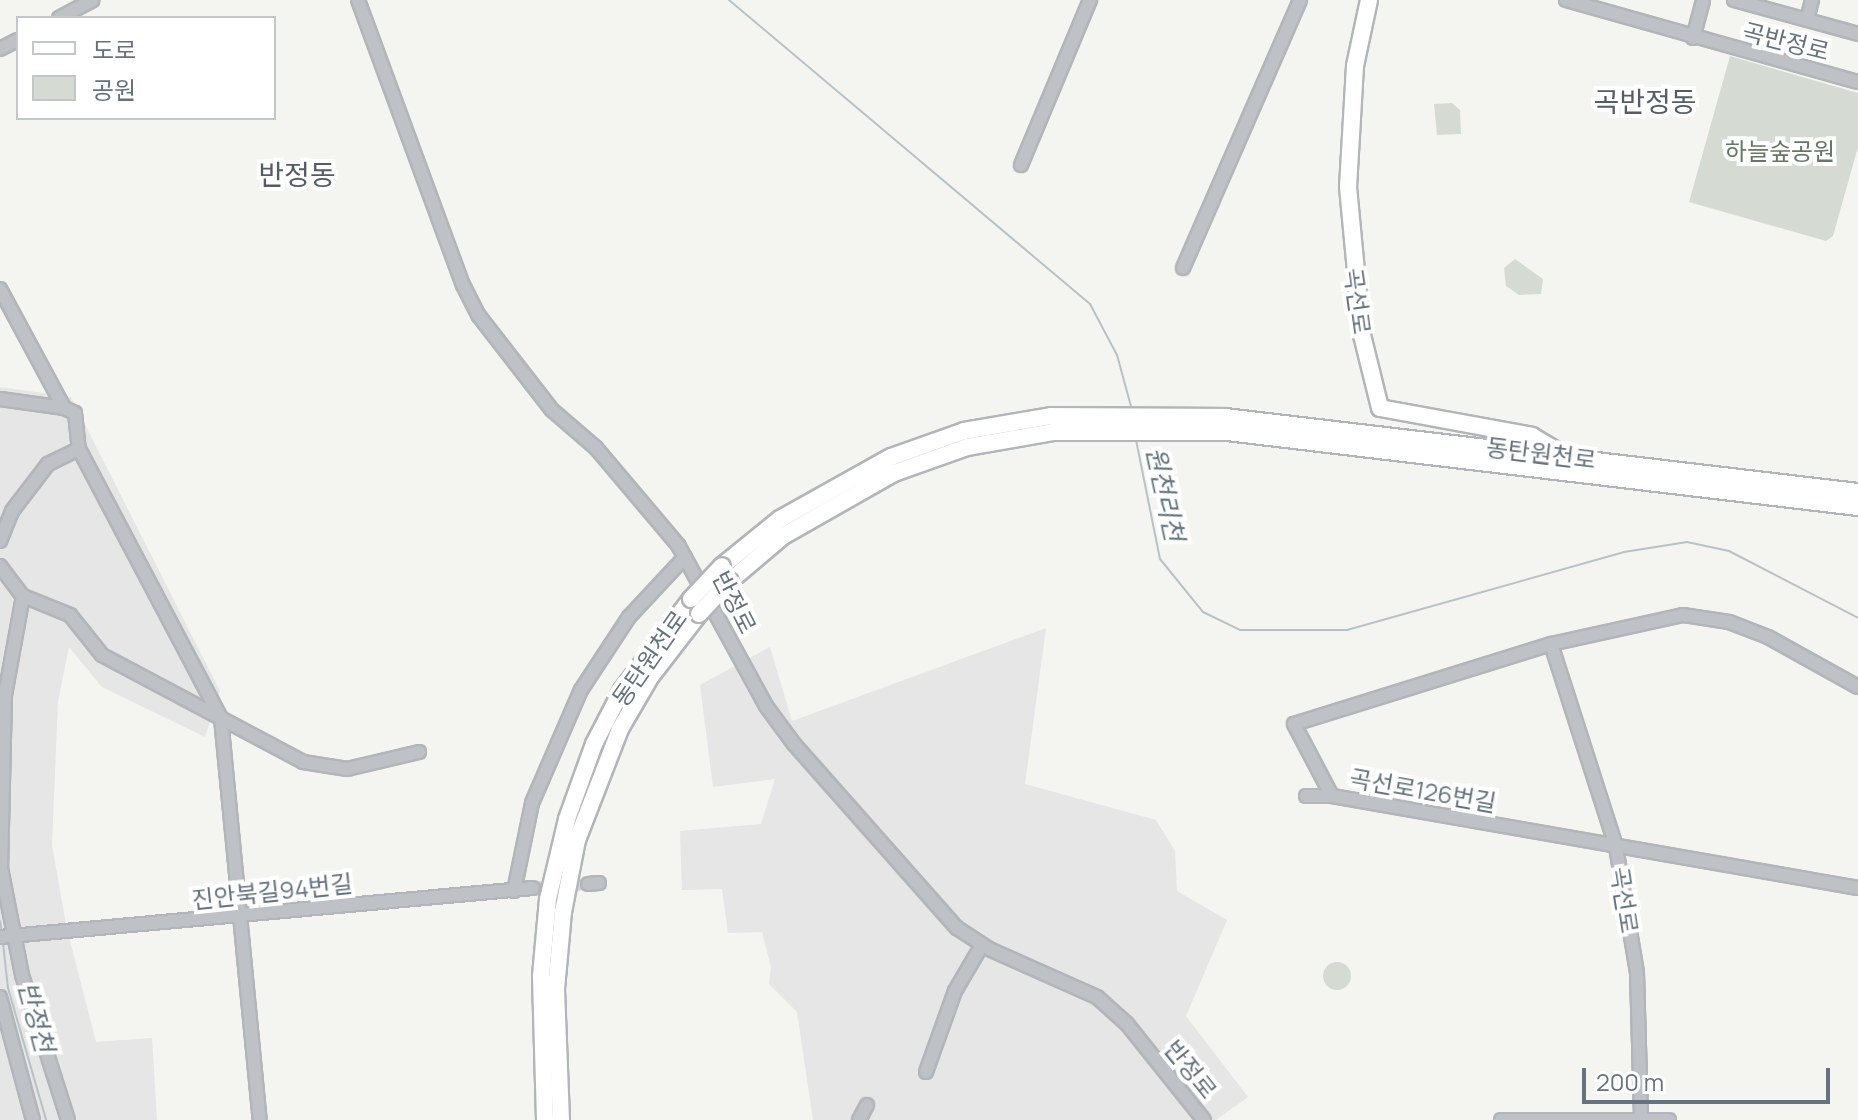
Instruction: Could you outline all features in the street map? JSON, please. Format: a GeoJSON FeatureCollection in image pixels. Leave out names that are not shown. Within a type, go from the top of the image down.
{"type":"FeatureCollection","features":[{"type":"Feature","properties":{"kind":"main road","name":"곡선로"},"geometry":{"type":"LineString","coordinates":[[1369,0],[1355,66],[1348,187],[1362,335],[1380,408],[1532,436],[1565,456]]}},
{"type":"Feature","properties":{"kind":"main road","name":"동탄원천로"},"geometry":{"type":"LineString","coordinates":[[545,1120],[542,963],[548,899],[567,819],[594,744],[622,690],[726,574],[783,536],[894,473],[967,447],[1052,424],[1226,424],[1823,495]]}},
{"type":"Feature","properties":{"kind":"main road","name":"동탄원천로"},"geometry":{"type":"LineString","coordinates":[[1424,447],[1565,456],[1823,495],[1858,508]]}},
{"type":"Feature","properties":{"kind":"main road"},"geometry":{"type":"LineString","coordinates":[[1823,495],[1858,491]]}},
{"type":"Feature","properties":{"kind":"main road","name":"동탄원천로"},"geometry":{"type":"LineString","coordinates":[[561,1120],[556,989],[563,912],[577,840],[620,729],[695,606]]}},
{"type":"Feature","properties":{"kind":"street"},"geometry":{"type":"LineString","coordinates":[[63,16],[93,0]]}},
{"type":"Feature","properties":{"kind":"street","name":"반정로"},"geometry":{"type":"LineString","coordinates":[[358,0],[463,285],[479,316],[552,410],[645,502],[685,557],[766,706],[794,744],[957,928],[982,945],[1097,997],[1127,1024],[1204,1120]]}},
{"type":"Feature","properties":{"kind":"street"},"geometry":{"type":"LineString","coordinates":[[1021,165],[1090,0]]}},
{"type":"Feature","properties":{"kind":"street"},"geometry":{"type":"LineString","coordinates":[[1183,268],[1300,0]]}},
{"type":"Feature","properties":{"kind":"street","name":"곡반정로"},"geometry":{"type":"LineString","coordinates":[[1566,0],[1858,82]]}},
{"type":"Feature","properties":{"kind":"street"},"geometry":{"type":"LineString","coordinates":[[1693,38],[1703,0]]}},
{"type":"Feature","properties":{"kind":"street"},"geometry":{"type":"LineString","coordinates":[[1734,0],[1760,3],[1858,34]]}},
{"type":"Feature","properties":{"kind":"street"},"geometry":{"type":"LineString","coordinates":[[1807,20],[1812,0]]}},
{"type":"Feature","properties":{"kind":"street"},"geometry":{"type":"LineString","coordinates":[[0,289],[64,408]]}},
{"type":"Feature","properties":{"kind":"street"},"geometry":{"type":"LineString","coordinates":[[0,399],[64,408],[75,413],[79,449],[221,718],[260,1120]]}},
{"type":"Feature","properties":{"kind":"street"},"geometry":{"type":"LineString","coordinates":[[0,541],[12,511],[48,464],[79,449]]}},
{"type":"Feature","properties":{"kind":"street"},"geometry":{"type":"LineString","coordinates":[[514,891],[532,803],[581,690],[629,617],[685,557]]}},
{"type":"Feature","properties":{"kind":"street"},"geometry":{"type":"LineString","coordinates":[[0,566],[23,596],[70,615],[102,655],[303,762],[347,769],[419,752]]}},
{"type":"Feature","properties":{"kind":"street"},"geometry":{"type":"LineString","coordinates":[[23,596],[8,662],[1,868],[8,936],[68,1120]]}},
{"type":"Feature","properties":{"kind":"street"},"geometry":{"type":"LineString","coordinates":[[1551,644],[1683,615],[1729,622],[1768,637],[1858,687]]}},
{"type":"Feature","properties":{"kind":"street","name":"곡선로126번길"},"geometry":{"type":"LineString","coordinates":[[1551,644],[1294,724],[1332,796],[1858,888]]}},
{"type":"Feature","properties":{"kind":"street","name":"곡선로"},"geometry":{"type":"LineString","coordinates":[[1551,644],[1616,847],[1637,973],[1641,1120]]}},
{"type":"Feature","properties":{"kind":"street"},"geometry":{"type":"LineString","coordinates":[[1306,796],[1332,796]]}},
{"type":"Feature","properties":{"kind":"street","name":"진안북길94번길"},"geometry":{"type":"LineString","coordinates":[[8,936],[241,918],[533,888]]}},
{"type":"Feature","properties":{"kind":"street"},"geometry":{"type":"LineString","coordinates":[[926,1072],[955,991],[982,945]]}},
{"type":"Feature","properties":{"kind":"street"},"geometry":{"type":"LineString","coordinates":[[0,997],[33,1120]]}},
{"type":"Feature","properties":{"kind":"street"},"geometry":{"type":"LineString","coordinates":[[859,1120],[867,1105]]}},
{"type":"Feature","properties":{"kind":"street"},"geometry":{"type":"LineString","coordinates":[[1501,1120],[1669,1120]]}},
{"type":"Feature","properties":{"kind":"shaded area"},"geometry":{"type":"Polygon","coordinates":[[[0,387],[71,397],[220,691],[205,737],[102,687],[69,647],[58,701],[52,845],[66,925],[96,1042],[152,1038],[157,1120],[0,1120],[0,387]]]}},
{"type":"Feature","properties":{"kind":"shaded area"},"geometry":{"type":"Polygon","coordinates":[[[1046,628],[1025,784],[1156,820],[1175,851],[1177,891],[1227,920],[1186,1016],[1248,1097],[1216,1120],[813,1120],[797,1012],[769,984],[771,967],[762,932],[728,933],[722,889],[682,890],[680,831],[761,824],[775,779],[713,787],[700,685],[770,647],[792,721],[1046,628]]]}},
{"type":"Feature","properties":{"kind":"green space","name":"하늘숲공원"},"geometry":{"type":"Polygon","coordinates":[[[1730,56],[1858,93],[1858,147],[1833,236],[1826,241],[1689,202],[1730,56]]]}},
{"type":"Feature","properties":{"kind":"green space"},"geometry":{"type":"Polygon","coordinates":[[[1452,103],[1460,110],[1461,134],[1437,135],[1434,104],[1452,103]]]}},
{"type":"Feature","properties":{"kind":"green space"},"geometry":{"type":"Polygon","coordinates":[[[1515,259],[1543,279],[1541,294],[1519,295],[1506,286],[1504,268],[1515,259]]]}},
{"type":"Feature","properties":{"kind":"green space"},"geometry":{"type":"Polygon","coordinates":[[[1337,962],[1347,966],[1351,976],[1347,986],[1337,990],[1327,986],[1323,976],[1327,966],[1337,962]]]}},
{"type":"Feature","properties":{"kind":"waterway","name":"원천리천"},"geometry":{"type":"LineString","coordinates":[[729,0],[1090,304],[1117,355],[1132,410]]}},
{"type":"Feature","properties":{"kind":"waterway","name":"원천리천"},"geometry":{"type":"LineString","coordinates":[[1136,440],[1160,559],[1203,612],[1240,630],[1347,630],[1624,552],[1687,542],[1729,551],[1858,618]]}},
{"type":"Feature","properties":{"kind":"waterway","name":"반정천"},"geometry":{"type":"LineString","coordinates":[[0,921],[2,933]]}},
{"type":"Feature","properties":{"kind":"waterway","name":"반정천"},"geometry":{"type":"LineString","coordinates":[[3,943],[8,988],[46,1120]]}},
{"type":"Feature","properties":{"kind":"tunnel"},"geometry":{"type":"LineString","coordinates":[[533,888],[588,884]]}},
{"type":"Feature","properties":{"kind":"district","name":"곡반정동"},"geometry":{"type":"Point","coordinates":[1645,101]}},
{"type":"Feature","properties":{"kind":"district","name":"반정동"},"geometry":{"type":"Point","coordinates":[297,174]}}]}
